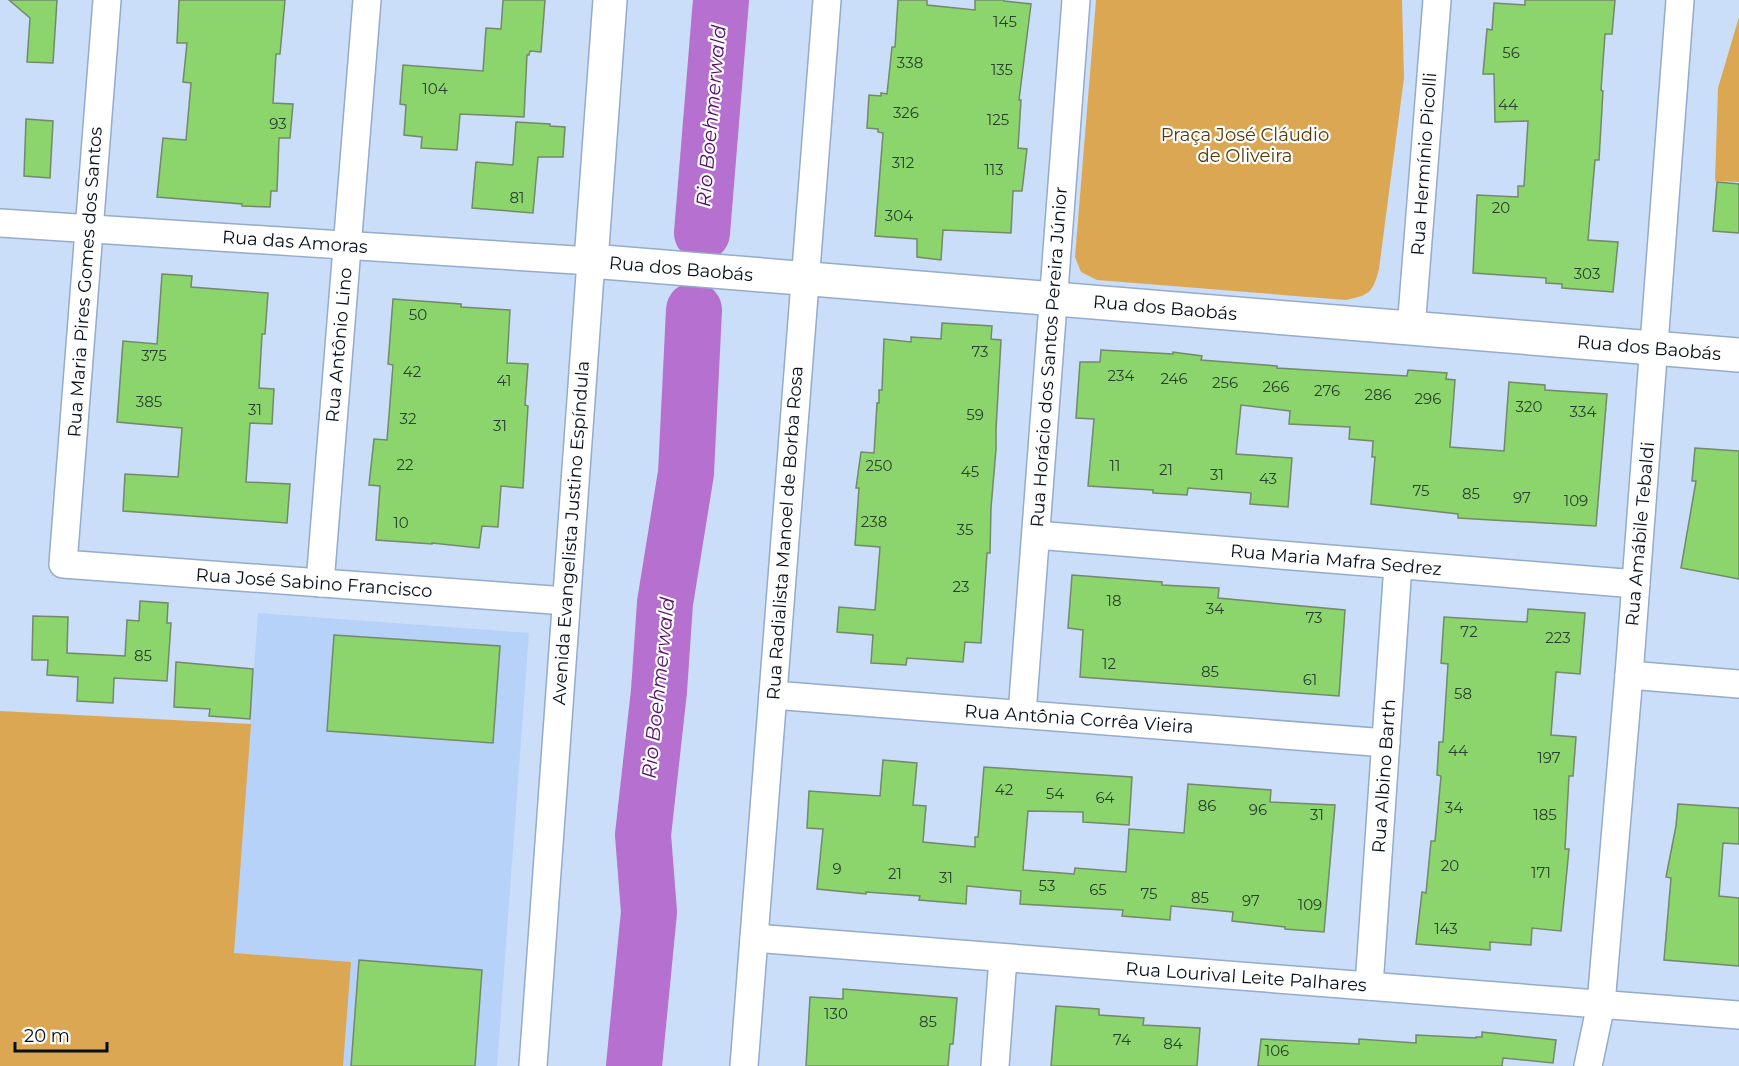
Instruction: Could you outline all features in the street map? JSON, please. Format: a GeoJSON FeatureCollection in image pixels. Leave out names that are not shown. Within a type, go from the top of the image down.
{"type":"FeatureCollection","features":[{"type":"Feature","properties":{"kind":"street","name":"Rua Maria Pires Gomes dos Santos"},"geometry":{"type":"LineString","coordinates":[[63,564],[106,0]]}},
{"type":"Feature","properties":{"kind":"street","name":"Rua Antônio Lino"},"geometry":{"type":"LineString","coordinates":[[320,583],[367,0]]}},
{"type":"Feature","properties":{"kind":"street","name":"Avenida Evangelista Justino Espíndula"},"geometry":{"type":"LineString","coordinates":[[532,1066],[610,0]]}},
{"type":"Feature","properties":{"kind":"street","name":"Rua Radialista Manoel de Borba Rosa"},"geometry":{"type":"LineString","coordinates":[[744,1066],[827,0]]}},
{"type":"Feature","properties":{"kind":"street","name":"Rua Horácio dos Santos Pereira Júnior"},"geometry":{"type":"LineString","coordinates":[[1022,714],[1076,0]]}},
{"type":"Feature","properties":{"kind":"street","name":"Rua Hermínio Picolli"},"geometry":{"type":"LineString","coordinates":[[1411,329],[1437,0]]}},
{"type":"Feature","properties":{"kind":"street","name":"Rua Amábile Tebaldi"},"geometry":{"type":"LineString","coordinates":[[1588,1066],[1600,1004],[1629,675],[1680,0]]}},
{"type":"Feature","properties":{"kind":"street","name":"Rua das Amoras"},"geometry":{"type":"LineString","coordinates":[[0,223],[591,261]]}},
{"type":"Feature","properties":{"kind":"street","name":"Rua dos Baobás"},"geometry":{"type":"LineString","coordinates":[[591,261],[1739,355]]}},
{"type":"Feature","properties":{"kind":"street","name":"Rua Maria Mafra Sedrez"},"geometry":{"type":"LineString","coordinates":[[1035,535],[1636,584]]}},
{"type":"Feature","properties":{"kind":"street","name":"Rua José Sabino Francisco"},"geometry":{"type":"LineString","coordinates":[[63,564],[566,601]]}},
{"type":"Feature","properties":{"kind":"street","name":"Rua Albino Barth"},"geometry":{"type":"LineString","coordinates":[[1370,986],[1398,565]]}},
{"type":"Feature","properties":{"kind":"street"},"geometry":{"type":"LineString","coordinates":[[1629,675],[1739,684]]}},
{"type":"Feature","properties":{"kind":"street","name":"Rua Antônia Corrêa Vieira"},"geometry":{"type":"LineString","coordinates":[[773,695],[1386,743]]}},
{"type":"Feature","properties":{"kind":"street","name":"Rua Lourival Leite Palhares"},"geometry":{"type":"LineString","coordinates":[[754,938],[1739,1015]]}},
{"type":"Feature","properties":{"kind":"street"},"geometry":{"type":"LineString","coordinates":[[995,1066],[1003,958]]}},
{"type":"Feature","properties":{"kind":"shaded area"},"geometry":{"type":"Polygon","coordinates":[[[258,613],[529,633],[497,1066],[225,1066],[258,613]]]}},
{"type":"Feature","properties":{"kind":"green space","name":"Praça José Cláudio de Oliveira"},"geometry":{"type":"Polygon","coordinates":[[[1096,0],[1402,0],[1404,78],[1379,269],[1375,283],[1369,292],[1346,300],[1097,280],[1081,272],[1075,257],[1096,0]]]}},
{"type":"Feature","properties":{"kind":"green space"},"geometry":{"type":"Polygon","coordinates":[[[1739,17],[1739,182],[1715,181],[1718,88],[1739,17]]]}},
{"type":"Feature","properties":{"kind":"green space"},"geometry":{"type":"Polygon","coordinates":[[[0,711],[251,724],[234,953],[351,962],[343,1066],[0,1066],[0,711]]]}},
{"type":"Feature","properties":{"kind":"building"},"geometry":{"type":"Polygon","coordinates":[[[9,0],[57,0],[53,63],[27,62],[30,18],[9,0]]]}},
{"type":"Feature","properties":{"kind":"building"},"geometry":{"type":"Polygon","coordinates":[[[179,0],[285,0],[280,54],[276,54],[273,103],[293,104],[290,138],[279,138],[277,191],[271,191],[270,207],[157,197],[163,138],[186,140],[191,83],[183,82],[187,43],[177,43],[179,0]]]}},
{"type":"Feature","properties":{"kind":"building"},"geometry":{"type":"Polygon","coordinates":[[[503,0],[545,0],[541,52],[530,51],[527,55],[524,117],[460,114],[457,150],[421,148],[422,137],[404,135],[406,105],[400,104],[403,65],[483,71],[486,28],[501,29],[503,0]]]}},
{"type":"Feature","properties":{"kind":"building"},"geometry":{"type":"Polygon","coordinates":[[[898,0],[927,0],[927,5],[975,10],[975,0],[1004,0],[1031,4],[1019,100],[1021,100],[1018,148],[1027,149],[1022,191],[1013,191],[1011,233],[943,230],[941,260],[917,257],[917,239],[875,236],[883,133],[878,132],[878,129],[867,128],[869,95],[887,94],[892,47],[895,47],[898,0]]]}},
{"type":"Feature","properties":{"kind":"building"},"geometry":{"type":"Polygon","coordinates":[[[1525,0],[1615,0],[1612,34],[1605,34],[1599,160],[1595,160],[1588,240],[1618,242],[1613,292],[1562,288],[1562,284],[1546,283],[1546,278],[1473,273],[1477,195],[1518,197],[1518,186],[1524,186],[1528,121],[1495,122],[1494,74],[1483,74],[1487,29],[1492,30],[1494,3],[1525,5],[1525,0]]]}},
{"type":"Feature","properties":{"kind":"building"},"geometry":{"type":"Polygon","coordinates":[[[26,119],[53,121],[50,178],[24,176],[26,119]]]}},
{"type":"Feature","properties":{"kind":"building"},"geometry":{"type":"Polygon","coordinates":[[[516,122],[565,127],[563,157],[538,157],[533,213],[472,208],[476,162],[513,165],[516,122]]]}},
{"type":"Feature","properties":{"kind":"building"},"geometry":{"type":"Polygon","coordinates":[[[1717,182],[1739,184],[1739,233],[1713,231],[1717,182]]]}},
{"type":"Feature","properties":{"kind":"building"},"geometry":{"type":"Polygon","coordinates":[[[162,274],[192,276],[191,287],[268,293],[265,334],[262,334],[259,388],[274,389],[272,424],[250,423],[246,482],[290,484],[287,523],[123,511],[125,474],[178,477],[182,428],[117,422],[123,341],[157,344],[162,274]]]}},
{"type":"Feature","properties":{"kind":"building"},"geometry":{"type":"Polygon","coordinates":[[[393,299],[510,310],[507,363],[528,364],[523,488],[501,486],[498,527],[482,526],[479,548],[376,540],[380,486],[369,485],[374,439],[387,440],[393,365],[388,364],[393,299]]]}},
{"type":"Feature","properties":{"kind":"building"},"geometry":{"type":"Polygon","coordinates":[[[942,323],[992,326],[991,339],[1001,340],[990,553],[987,553],[981,643],[965,642],[963,662],[907,658],[906,665],[871,663],[873,635],[837,632],[839,607],[875,610],[880,547],[855,545],[859,488],[856,488],[861,452],[874,453],[877,403],[879,403],[879,390],[882,390],[884,339],[911,342],[911,337],[941,339],[942,323]]]}},
{"type":"Feature","properties":{"kind":"building"},"geometry":{"type":"Polygon","coordinates":[[[1101,350],[1173,354],[1173,352],[1202,356],[1201,360],[1277,366],[1277,368],[1407,376],[1408,370],[1447,373],[1446,379],[1455,380],[1450,447],[1504,451],[1509,382],[1545,385],[1545,390],[1607,394],[1596,526],[1458,518],[1458,514],[1371,504],[1375,457],[1372,457],[1373,441],[1349,439],[1350,427],[1289,424],[1290,411],[1241,405],[1236,454],[1292,458],[1288,507],[1250,504],[1251,493],[1188,488],[1187,495],[1153,493],[1153,490],[1088,486],[1094,419],[1076,418],[1080,362],[1100,362],[1101,350]]]}},
{"type":"Feature","properties":{"kind":"building"},"geometry":{"type":"Polygon","coordinates":[[[1695,448],[1739,451],[1739,579],[1681,568],[1696,481],[1692,481],[1695,448]]]}},
{"type":"Feature","properties":{"kind":"building"},"geometry":{"type":"Polygon","coordinates":[[[1072,575],[1162,582],[1162,585],[1219,588],[1218,598],[1345,610],[1339,696],[1080,677],[1083,630],[1068,628],[1072,575]]]}},
{"type":"Feature","properties":{"kind":"building"},"geometry":{"type":"Polygon","coordinates":[[[140,601],[168,603],[167,623],[171,623],[167,681],[114,678],[113,703],[77,701],[78,677],[47,675],[48,660],[32,660],[33,616],[68,617],[67,653],[125,656],[127,620],[139,621],[140,601]]]}},
{"type":"Feature","properties":{"kind":"building"},"geometry":{"type":"Polygon","coordinates":[[[1528,609],[1585,613],[1580,674],[1556,672],[1551,735],[1576,737],[1573,776],[1569,776],[1565,849],[1569,849],[1561,931],[1532,928],[1531,945],[1490,942],[1490,950],[1416,944],[1422,892],[1426,893],[1431,841],[1435,841],[1441,776],[1437,775],[1439,742],[1443,742],[1448,664],[1441,663],[1444,617],[1527,622],[1528,609]]]}},
{"type":"Feature","properties":{"kind":"building"},"geometry":{"type":"Polygon","coordinates":[[[334,635],[500,646],[493,743],[327,731],[334,635]]]}},
{"type":"Feature","properties":{"kind":"building"},"geometry":{"type":"Polygon","coordinates":[[[176,662],[253,669],[250,719],[209,716],[210,709],[174,707],[176,662]]]}},
{"type":"Feature","properties":{"kind":"building"},"geometry":{"type":"Polygon","coordinates":[[[883,760],[917,763],[913,805],[926,806],[923,842],[975,847],[975,837],[978,837],[984,767],[1132,777],[1129,825],[1083,822],[1083,812],[1028,811],[1023,870],[1074,874],[1075,868],[1126,872],[1129,829],[1184,833],[1188,784],[1271,790],[1270,802],[1335,805],[1324,932],[1232,921],[1233,912],[1171,906],[1170,920],[1122,916],[1123,910],[1020,904],[1021,891],[967,886],[966,904],[919,900],[920,896],[817,889],[823,829],[807,828],[809,791],[880,796],[883,760]]]}},
{"type":"Feature","properties":{"kind":"building"},"geometry":{"type":"Polygon","coordinates":[[[1678,804],[1739,808],[1739,844],[1723,843],[1719,896],[1739,898],[1739,966],[1664,960],[1671,878],[1666,877],[1678,804]]]}},
{"type":"Feature","properties":{"kind":"building"},"geometry":{"type":"Polygon","coordinates":[[[359,960],[482,970],[475,1066],[351,1066],[359,960]]]}},
{"type":"Feature","properties":{"kind":"building"},"geometry":{"type":"Polygon","coordinates":[[[843,989],[957,998],[953,1044],[950,1044],[948,1066],[806,1066],[810,997],[843,999],[843,989]]]}},
{"type":"Feature","properties":{"kind":"building"},"geometry":{"type":"Polygon","coordinates":[[[1056,1006],[1099,1009],[1099,1015],[1144,1018],[1143,1025],[1200,1028],[1197,1066],[1051,1066],[1056,1006]]]}},
{"type":"Feature","properties":{"kind":"building"},"geometry":{"type":"Polygon","coordinates":[[[1482,1032],[1556,1040],[1553,1063],[1503,1058],[1502,1066],[1258,1066],[1261,1039],[1359,1044],[1359,1039],[1416,1043],[1416,1035],[1476,1038],[1482,1037],[1482,1032]]]}},
{"type":"Feature","properties":{"kind":"waterway","name":"Rio Boehmerwald"},"geometry":{"type":"LineString","coordinates":[[702,233],[721,0]]}},
{"type":"Feature","properties":{"kind":"waterway","name":"Rio Boehmerwald"},"geometry":{"type":"LineString","coordinates":[[634,1066],[649,912],[643,835],[659,691],[665,603],[686,473],[694,310]]}}]}
